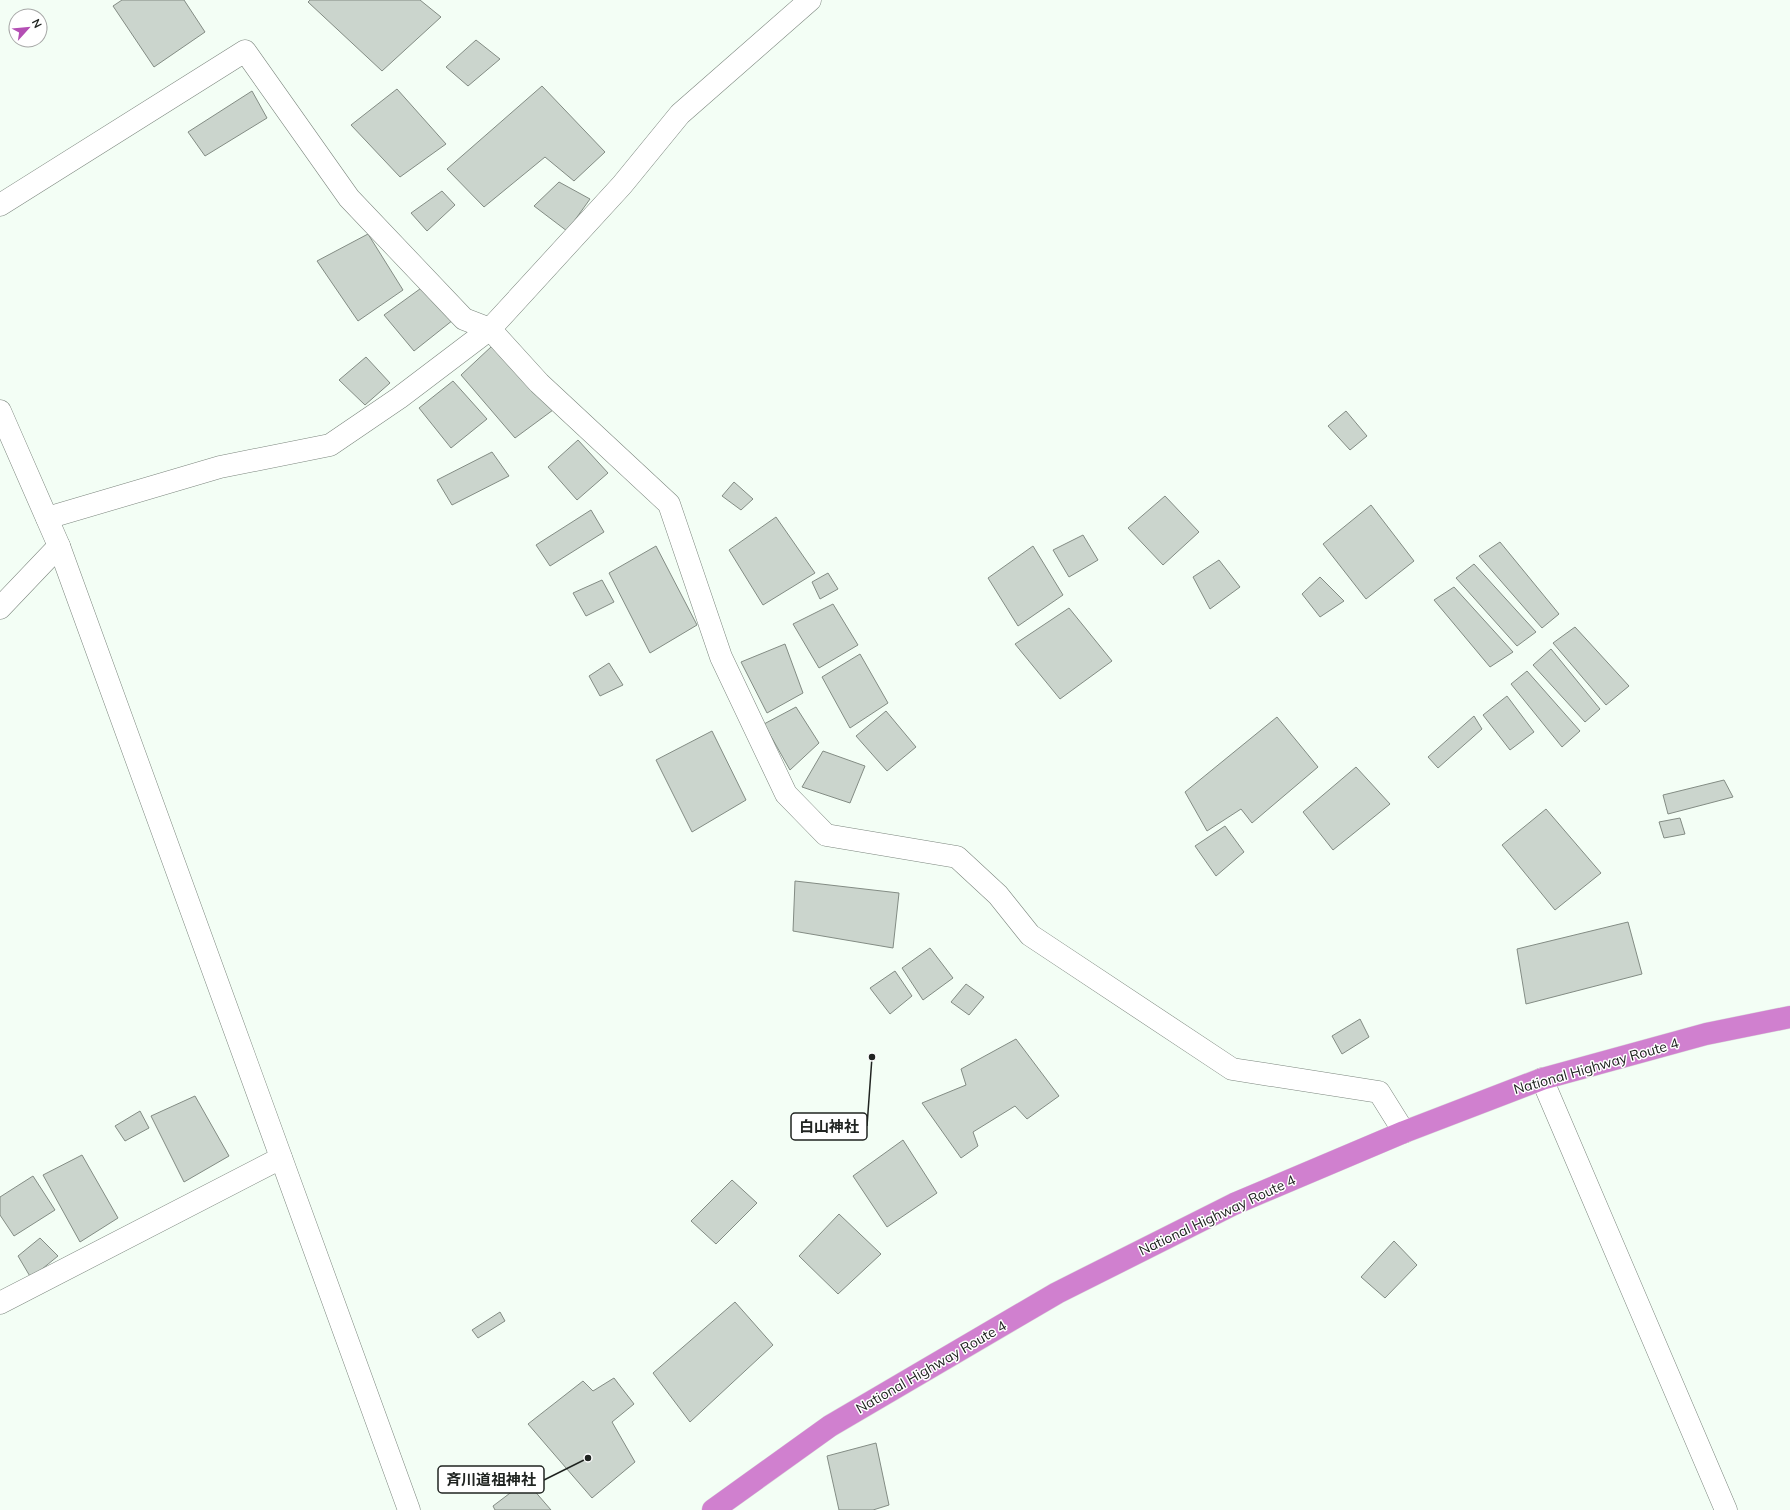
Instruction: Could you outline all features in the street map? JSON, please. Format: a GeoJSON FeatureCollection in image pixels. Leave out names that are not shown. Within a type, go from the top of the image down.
{"type":"FeatureCollection","features":[{"type":"Feature","properties":{"kind":"highway","name":"National Highway Route 4"},"geometry":{"type":"LineString","coordinates":[[713,1510],[830,1426],[1057,1293],[1234,1204],[1404,1132],[1542,1079],[1706,1034],[1790,1017]]}},
{"type":"Feature","properties":{"kind":"street"},"geometry":{"type":"LineString","coordinates":[[47,518],[220,467],[330,444],[399,398],[490,329],[622,185],[680,114],[810,0]]}},
{"type":"Feature","properties":{"kind":"street"},"geometry":{"type":"LineString","coordinates":[[0,205],[245,50],[350,198],[464,319],[490,329],[539,383],[668,504],[721,657],[786,794],[826,835],[957,857],[998,895],[1030,935],[1232,1069],[1379,1092],[1404,1132]]}},
{"type":"Feature","properties":{"kind":"street"},"geometry":{"type":"LineString","coordinates":[[0,411],[60,546],[409,1510]]}},
{"type":"Feature","properties":{"kind":"street"},"geometry":{"type":"LineString","coordinates":[[0,608],[60,546]]}},
{"type":"Feature","properties":{"kind":"street"},"geometry":{"type":"LineString","coordinates":[[1542,1079],[1726,1510]]}},
{"type":"Feature","properties":{"kind":"street"},"geometry":{"type":"LineString","coordinates":[[0,1303],[281,1158]]}},
{"type":"Feature","properties":{"kind":"building"},"geometry":{"type":"Polygon","coordinates":[[[122,0],[184,0],[205,32],[154,67],[113,6],[122,0]]]}},
{"type":"Feature","properties":{"kind":"building"},"geometry":{"type":"Polygon","coordinates":[[[310,0],[420,0],[441,17],[382,71],[308,2],[310,0]]]}},
{"type":"Feature","properties":{"kind":"building"},"geometry":{"type":"Polygon","coordinates":[[[476,40],[500,59],[468,86],[446,67],[476,40]]]}},
{"type":"Feature","properties":{"kind":"building"},"geometry":{"type":"Polygon","coordinates":[[[542,86],[605,152],[574,181],[545,157],[484,207],[447,169],[542,86]]]}},
{"type":"Feature","properties":{"kind":"building"},"geometry":{"type":"Polygon","coordinates":[[[397,89],[446,144],[400,177],[351,125],[397,89]]]}},
{"type":"Feature","properties":{"kind":"building"},"geometry":{"type":"Polygon","coordinates":[[[252,91],[267,118],[205,156],[188,132],[252,91]]]}},
{"type":"Feature","properties":{"kind":"building"},"geometry":{"type":"Polygon","coordinates":[[[559,182],[590,199],[567,231],[534,206],[559,182]]]}},
{"type":"Feature","properties":{"kind":"building"},"geometry":{"type":"Polygon","coordinates":[[[442,191],[455,205],[427,231],[411,213],[442,191]]]}},
{"type":"Feature","properties":{"kind":"building"},"geometry":{"type":"Polygon","coordinates":[[[368,234],[403,290],[358,321],[317,261],[368,234]]]}},
{"type":"Feature","properties":{"kind":"building"},"geometry":{"type":"Polygon","coordinates":[[[424,286],[453,320],[414,351],[384,315],[424,286]]]}},
{"type":"Feature","properties":{"kind":"building"},"geometry":{"type":"Polygon","coordinates":[[[492,346],[553,410],[515,438],[461,375],[492,346]]]}},
{"type":"Feature","properties":{"kind":"building"},"geometry":{"type":"Polygon","coordinates":[[[366,357],[390,383],[365,405],[339,380],[366,357]]]}},
{"type":"Feature","properties":{"kind":"building"},"geometry":{"type":"Polygon","coordinates":[[[453,381],[487,419],[451,448],[419,408],[453,381]]]}},
{"type":"Feature","properties":{"kind":"building"},"geometry":{"type":"Polygon","coordinates":[[[1346,411],[1367,436],[1350,450],[1328,426],[1346,411]]]}},
{"type":"Feature","properties":{"kind":"building"},"geometry":{"type":"Polygon","coordinates":[[[578,440],[608,473],[577,500],[548,467],[578,440]]]}},
{"type":"Feature","properties":{"kind":"building"},"geometry":{"type":"Polygon","coordinates":[[[492,452],[509,476],[452,505],[437,480],[492,452]]]}},
{"type":"Feature","properties":{"kind":"building"},"geometry":{"type":"Polygon","coordinates":[[[734,482],[753,499],[741,510],[722,496],[734,482]]]}},
{"type":"Feature","properties":{"kind":"building"},"geometry":{"type":"Polygon","coordinates":[[[1165,496],[1199,532],[1163,565],[1128,528],[1165,496]]]}},
{"type":"Feature","properties":{"kind":"building"},"geometry":{"type":"Polygon","coordinates":[[[1371,505],[1414,561],[1366,599],[1323,544],[1371,505]]]}},
{"type":"Feature","properties":{"kind":"building"},"geometry":{"type":"Polygon","coordinates":[[[591,510],[604,532],[550,566],[536,545],[591,510]]]}},
{"type":"Feature","properties":{"kind":"building"},"geometry":{"type":"Polygon","coordinates":[[[776,517],[815,573],[763,605],[729,550],[776,517]]]}},
{"type":"Feature","properties":{"kind":"building"},"geometry":{"type":"Polygon","coordinates":[[[1083,535],[1098,560],[1069,577],[1053,550],[1083,535]]]}},
{"type":"Feature","properties":{"kind":"building"},"geometry":{"type":"Polygon","coordinates":[[[1500,542],[1559,614],[1542,628],[1479,556],[1500,542]]]}},
{"type":"Feature","properties":{"kind":"building"},"geometry":{"type":"Polygon","coordinates":[[[656,546],[697,625],[650,653],[609,573],[656,546]]]}},
{"type":"Feature","properties":{"kind":"building"},"geometry":{"type":"Polygon","coordinates":[[[1033,546],[1063,595],[1018,626],[988,578],[1033,546]]]}},
{"type":"Feature","properties":{"kind":"building"},"geometry":{"type":"Polygon","coordinates":[[[1219,560],[1240,587],[1210,609],[1193,577],[1219,560]]]}},
{"type":"Feature","properties":{"kind":"building"},"geometry":{"type":"Polygon","coordinates":[[[1474,564],[1536,632],[1517,646],[1456,578],[1474,564]]]}},
{"type":"Feature","properties":{"kind":"building"},"geometry":{"type":"Polygon","coordinates":[[[828,573],[838,589],[820,599],[812,582],[828,573]]]}},
{"type":"Feature","properties":{"kind":"building"},"geometry":{"type":"Polygon","coordinates":[[[1320,577],[1344,601],[1320,617],[1302,594],[1320,577]]]}},
{"type":"Feature","properties":{"kind":"building"},"geometry":{"type":"Polygon","coordinates":[[[602,580],[614,602],[586,616],[573,593],[602,580]]]}},
{"type":"Feature","properties":{"kind":"building"},"geometry":{"type":"Polygon","coordinates":[[[1454,587],[1513,652],[1490,667],[1434,600],[1454,587]]]}},
{"type":"Feature","properties":{"kind":"building"},"geometry":{"type":"Polygon","coordinates":[[[833,604],[858,645],[819,668],[793,624],[833,604]]]}},
{"type":"Feature","properties":{"kind":"building"},"geometry":{"type":"Polygon","coordinates":[[[1069,608],[1112,661],[1060,699],[1015,644],[1069,608]]]}},
{"type":"Feature","properties":{"kind":"building"},"geometry":{"type":"Polygon","coordinates":[[[1575,627],[1629,686],[1606,705],[1553,643],[1575,627]]]}},
{"type":"Feature","properties":{"kind":"building"},"geometry":{"type":"Polygon","coordinates":[[[785,644],[803,693],[767,713],[741,662],[785,644]]]}},
{"type":"Feature","properties":{"kind":"building"},"geometry":{"type":"Polygon","coordinates":[[[1551,649],[1600,709],[1585,722],[1533,665],[1551,649]]]}},
{"type":"Feature","properties":{"kind":"building"},"geometry":{"type":"Polygon","coordinates":[[[860,654],[888,703],[850,728],[822,677],[860,654]]]}},
{"type":"Feature","properties":{"kind":"building"},"geometry":{"type":"Polygon","coordinates":[[[609,663],[623,685],[600,696],[589,676],[609,663]]]}},
{"type":"Feature","properties":{"kind":"building"},"geometry":{"type":"Polygon","coordinates":[[[1527,671],[1580,731],[1562,747],[1511,684],[1527,671]]]}},
{"type":"Feature","properties":{"kind":"building"},"geometry":{"type":"Polygon","coordinates":[[[1507,696],[1534,732],[1510,750],[1483,715],[1507,696]]]}},
{"type":"Feature","properties":{"kind":"building"},"geometry":{"type":"Polygon","coordinates":[[[796,707],[819,743],[790,770],[764,724],[796,707]]]}},
{"type":"Feature","properties":{"kind":"building"},"geometry":{"type":"Polygon","coordinates":[[[886,711],[916,747],[887,771],[856,736],[886,711]]]}},
{"type":"Feature","properties":{"kind":"building"},"geometry":{"type":"Polygon","coordinates":[[[1474,716],[1482,729],[1438,768],[1428,757],[1474,716]]]}},
{"type":"Feature","properties":{"kind":"building"},"geometry":{"type":"Polygon","coordinates":[[[1277,717],[1318,767],[1252,823],[1241,809],[1207,831],[1185,792],[1277,717]]]}},
{"type":"Feature","properties":{"kind":"building"},"geometry":{"type":"Polygon","coordinates":[[[712,731],[746,800],[692,832],[656,760],[712,731]]]}},
{"type":"Feature","properties":{"kind":"building"},"geometry":{"type":"Polygon","coordinates":[[[823,751],[865,766],[850,803],[802,787],[823,751]]]}},
{"type":"Feature","properties":{"kind":"building"},"geometry":{"type":"Polygon","coordinates":[[[1356,767],[1390,804],[1333,850],[1303,812],[1356,767]]]}},
{"type":"Feature","properties":{"kind":"building"},"geometry":{"type":"Polygon","coordinates":[[[1724,780],[1733,797],[1668,814],[1663,795],[1724,780]]]}},
{"type":"Feature","properties":{"kind":"building"},"geometry":{"type":"Polygon","coordinates":[[[1546,809],[1601,873],[1555,910],[1502,845],[1546,809]]]}},
{"type":"Feature","properties":{"kind":"building"},"geometry":{"type":"Polygon","coordinates":[[[1680,818],[1685,834],[1664,838],[1659,822],[1680,818]]]}},
{"type":"Feature","properties":{"kind":"building"},"geometry":{"type":"Polygon","coordinates":[[[1225,826],[1244,852],[1216,876],[1195,846],[1225,826]]]}},
{"type":"Feature","properties":{"kind":"building"},"geometry":{"type":"Polygon","coordinates":[[[795,881],[899,893],[893,948],[793,931],[795,881]]]}},
{"type":"Feature","properties":{"kind":"building"},"geometry":{"type":"Polygon","coordinates":[[[1628,922],[1642,974],[1526,1004],[1517,949],[1628,922]]]}},
{"type":"Feature","properties":{"kind":"building"},"geometry":{"type":"Polygon","coordinates":[[[930,948],[953,978],[923,1000],[902,968],[930,948]]]}},
{"type":"Feature","properties":{"kind":"building"},"geometry":{"type":"Polygon","coordinates":[[[895,971],[912,996],[890,1014],[870,988],[895,971]]]}},
{"type":"Feature","properties":{"kind":"building"},"geometry":{"type":"Polygon","coordinates":[[[966,984],[984,997],[969,1015],[951,1002],[966,984]]]}},
{"type":"Feature","properties":{"kind":"building"},"geometry":{"type":"Polygon","coordinates":[[[1360,1019],[1369,1037],[1342,1054],[1332,1036],[1360,1019]]]}},
{"type":"Feature","properties":{"kind":"building"},"geometry":{"type":"Polygon","coordinates":[[[1016,1039],[1059,1096],[1027,1119],[1015,1106],[973,1132],[978,1146],[961,1158],[922,1103],[966,1085],[961,1069],[1016,1039]]]}},
{"type":"Feature","properties":{"kind":"building"},"geometry":{"type":"Polygon","coordinates":[[[195,1096],[229,1156],[184,1182],[151,1116],[195,1096]]]}},
{"type":"Feature","properties":{"kind":"building"},"geometry":{"type":"Polygon","coordinates":[[[140,1111],[149,1128],[125,1141],[115,1126],[140,1111]]]}},
{"type":"Feature","properties":{"kind":"building"},"geometry":{"type":"Polygon","coordinates":[[[903,1140],[937,1193],[887,1227],[853,1176],[903,1140]]]}},
{"type":"Feature","properties":{"kind":"building"},"geometry":{"type":"Polygon","coordinates":[[[82,1155],[118,1218],[80,1242],[43,1175],[82,1155]]]}},
{"type":"Feature","properties":{"kind":"building"},"geometry":{"type":"Polygon","coordinates":[[[33,1176],[55,1210],[14,1236],[0,1215],[0,1197],[33,1176]]]}},
{"type":"Feature","properties":{"kind":"building"},"geometry":{"type":"Polygon","coordinates":[[[732,1180],[757,1203],[716,1244],[691,1221],[732,1180]]]}},
{"type":"Feature","properties":{"kind":"building"},"geometry":{"type":"Polygon","coordinates":[[[839,1214],[881,1254],[838,1294],[799,1256],[839,1214]]]}},
{"type":"Feature","properties":{"kind":"building"},"geometry":{"type":"Polygon","coordinates":[[[40,1238],[58,1256],[31,1278],[18,1256],[40,1238]]]}},
{"type":"Feature","properties":{"kind":"building"},"geometry":{"type":"Polygon","coordinates":[[[1394,1241],[1417,1265],[1385,1298],[1361,1277],[1394,1241]]]}},
{"type":"Feature","properties":{"kind":"building"},"geometry":{"type":"Polygon","coordinates":[[[735,1302],[773,1345],[690,1422],[653,1373],[735,1302]]]}},
{"type":"Feature","properties":{"kind":"building"},"geometry":{"type":"Polygon","coordinates":[[[500,1312],[505,1321],[478,1338],[472,1330],[500,1312]]]}},
{"type":"Feature","properties":{"kind":"building"},"geometry":{"type":"Polygon","coordinates":[[[614,1378],[634,1404],[612,1422],[635,1462],[592,1498],[528,1424],[583,1381],[593,1391],[614,1378]]]}},
{"type":"Feature","properties":{"kind":"building"},"geometry":{"type":"Polygon","coordinates":[[[876,1443],[889,1505],[873,1510],[839,1510],[827,1456],[876,1443]]]}},
{"type":"Feature","properties":{"kind":"building"},"geometry":{"type":"Polygon","coordinates":[[[526,1481],[551,1510],[495,1510],[493,1506],[526,1481]]]}},
{"type":"Feature","properties":{"kind":"place","name":"白山神社"},"geometry":{"type":"Point","coordinates":[872,1057]}},
{"type":"Feature","properties":{"kind":"place","name":"斉川道祖神社"},"geometry":{"type":"Point","coordinates":[588,1458]}}]}
